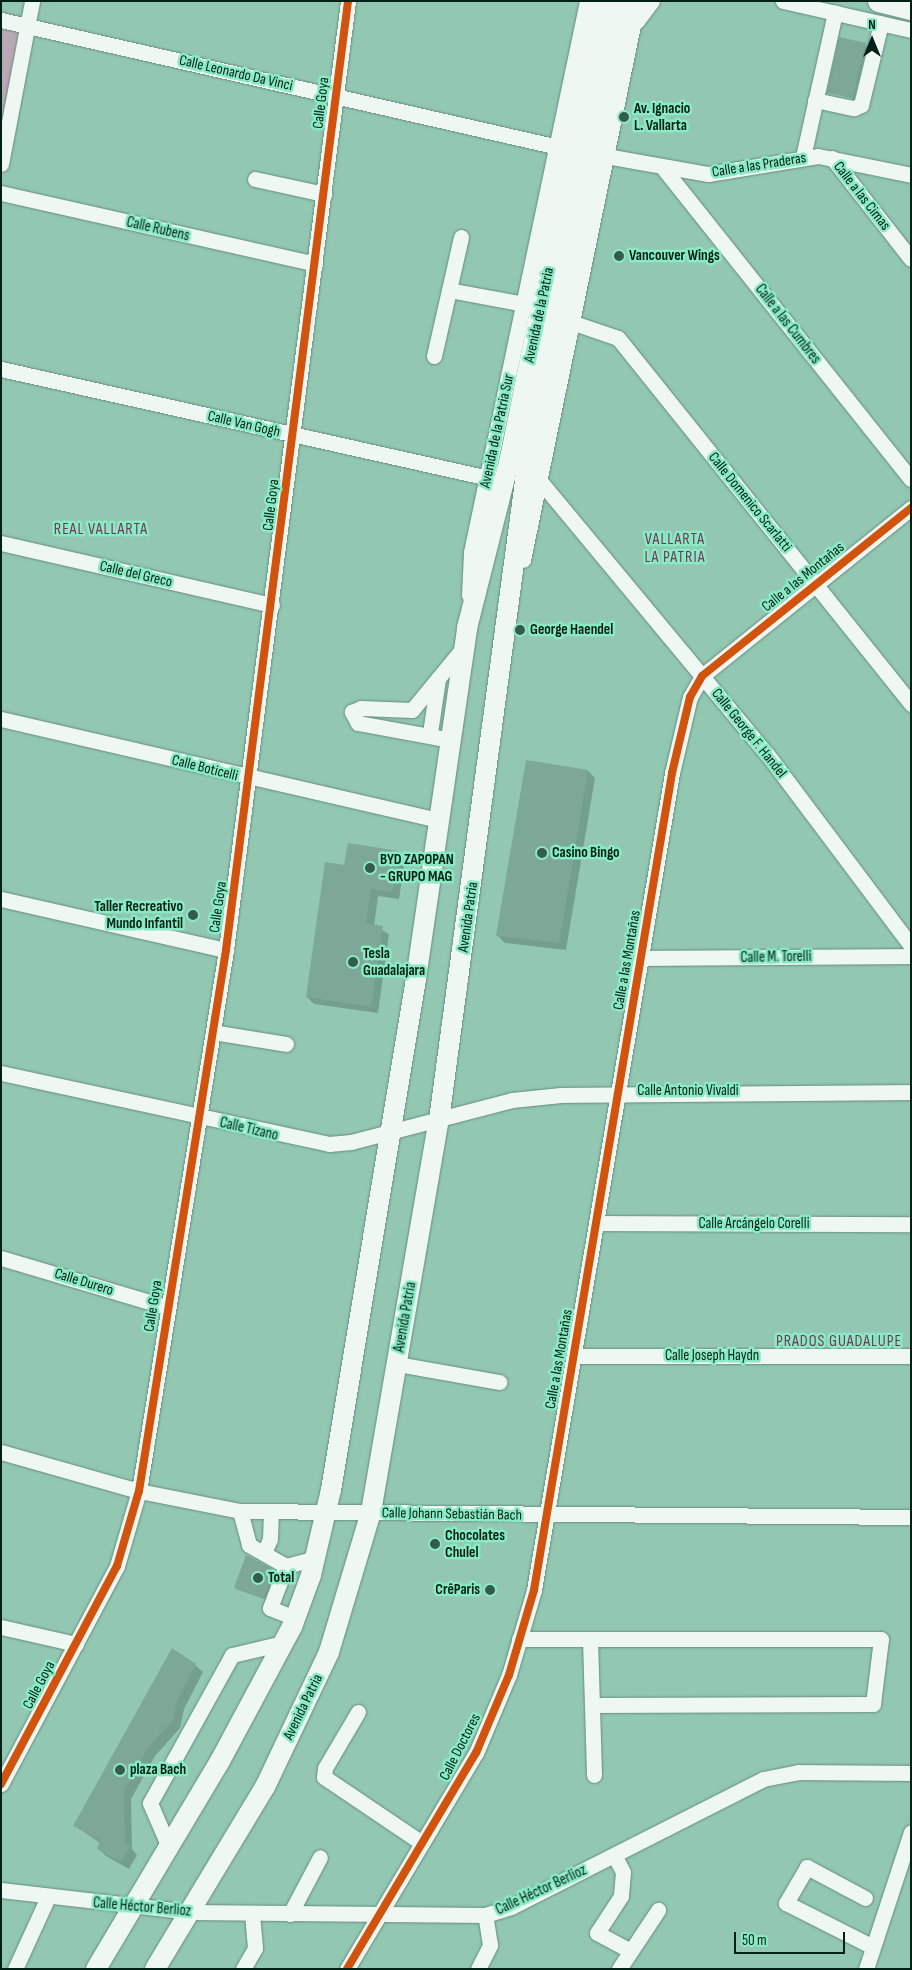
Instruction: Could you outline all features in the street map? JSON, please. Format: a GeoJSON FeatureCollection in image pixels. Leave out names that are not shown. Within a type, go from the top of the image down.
{"type":"FeatureCollection","features":[{"type":"Feature","properties":{"kind":"highway"},"geometry":{"type":"LineString","coordinates":[[880,12],[911,8]]}},
{"type":"Feature","properties":{"kind":"main road","name":"Avenida de la Patria"},"geometry":{"type":"LineString","coordinates":[[466,637],[510,458],[603,1]]}},
{"type":"Feature","properties":{"kind":"main road","name":"Avenida de la Patria"},"geometry":{"type":"LineString","coordinates":[[504,619],[528,459],[621,1]]}},
{"type":"Feature","properties":{"kind":"main road","name":"Avenida Patria"},"geometry":{"type":"LineString","coordinates":[[155,1969],[264,1787],[329,1652],[371,1512],[439,1120],[481,826],[504,619]]}},
{"type":"Feature","properties":{"kind":"main road"},"geometry":{"type":"LineString","coordinates":[[96,1969],[169,1847],[283,1643],[295,1618],[315,1558],[327,1512],[390,1132],[466,637]]}},
{"type":"Feature","properties":{"kind":"street"},"geometry":{"type":"LineString","coordinates":[[1,164],[32,1]]}},
{"type":"Feature","properties":{"kind":"street","name":"Calle Goya"},"geometry":{"type":"LineString","coordinates":[[1,1784],[7,1761],[76,1644],[117,1566],[139,1491],[166,1307],[226,950],[250,779],[348,1]]}},
{"type":"Feature","properties":{"kind":"street"},"geometry":{"type":"LineString","coordinates":[[580,1],[582,26]]}},
{"type":"Feature","properties":{"kind":"street","name":"Avenida de la Patria Sur"},"geometry":{"type":"LineString","coordinates":[[466,637],[471,552],[558,147],[587,1]]}},
{"type":"Feature","properties":{"kind":"street"},"geometry":{"type":"LineString","coordinates":[[504,619],[520,574],[574,323],[638,1]]}},
{"type":"Feature","properties":{"kind":"street"},"geometry":{"type":"LineString","coordinates":[[631,34],[652,1]]}},
{"type":"Feature","properties":{"kind":"street"},"geometry":{"type":"LineString","coordinates":[[783,1],[835,13],[880,12],[911,30]]}},
{"type":"Feature","properties":{"kind":"street"},"geometry":{"type":"LineString","coordinates":[[816,100],[854,108],[861,106],[880,12]]}},
{"type":"Feature","properties":{"kind":"street"},"geometry":{"type":"LineString","coordinates":[[804,157],[835,13]]}},
{"type":"Feature","properties":{"kind":"street","name":"Calle Leonardo Da Vinci"},"geometry":{"type":"LineString","coordinates":[[1,20],[558,147]]}},
{"type":"Feature","properties":{"kind":"street","name":"Calle a las Praderas"},"geometry":{"type":"LineString","coordinates":[[606,156],[664,169],[726,173],[804,157],[832,158],[911,175]]}},
{"type":"Feature","properties":{"kind":"street","name":"Calle a las Cimas"},"geometry":{"type":"LineString","coordinates":[[832,158],[911,259]]}},
{"type":"Feature","properties":{"kind":"street","name":"Calle a las Cumbres"},"geometry":{"type":"LineString","coordinates":[[664,169],[911,479]]}},
{"type":"Feature","properties":{"kind":"street"},"geometry":{"type":"LineString","coordinates":[[255,179],[324,194]]}},
{"type":"Feature","properties":{"kind":"street","name":"Calle Rubens"},"geometry":{"type":"LineString","coordinates":[[1,193],[315,264]]}},
{"type":"Feature","properties":{"kind":"street"},"geometry":{"type":"LineString","coordinates":[[434,356],[461,237]]}},
{"type":"Feature","properties":{"kind":"street"},"geometry":{"type":"LineString","coordinates":[[449,290],[524,304]]}},
{"type":"Feature","properties":{"kind":"street","name":"Calle Domenico Scarlatti"},"geometry":{"type":"LineString","coordinates":[[574,323],[618,338],[911,704]]}},
{"type":"Feature","properties":{"kind":"street","name":"Calle Van Gogh"},"geometry":{"type":"LineString","coordinates":[[1,369],[487,478]]}},
{"type":"Feature","properties":{"kind":"street","name":"Calle George F. Handel"},"geometry":{"type":"LineString","coordinates":[[540,481],[773,762],[911,946]]}},
{"type":"Feature","properties":{"kind":"street","name":"Calle a las Montañas"},"geometry":{"type":"LineString","coordinates":[[547,1517],[683,719],[702,676],[911,508]]}},
{"type":"Feature","properties":{"kind":"street","name":"Calle del Greco"},"geometry":{"type":"LineString","coordinates":[[1,543],[272,604]]}},
{"type":"Feature","properties":{"kind":"street"},"geometry":{"type":"LineString","coordinates":[[450,740],[430,733],[358,723],[352,712],[361,708],[412,710],[466,637]]}},
{"type":"Feature","properties":{"kind":"street"},"geometry":{"type":"LineString","coordinates":[[430,733],[438,675]]}},
{"type":"Feature","properties":{"kind":"street","name":"Calle Boticelli"},"geometry":{"type":"LineString","coordinates":[[1,718],[250,779],[438,820]]}},
{"type":"Feature","properties":{"kind":"street"},"geometry":{"type":"LineString","coordinates":[[1,898],[226,950]]}},
{"type":"Feature","properties":{"kind":"street","name":"Calle M. Torelli"},"geometry":{"type":"LineString","coordinates":[[641,958],[911,956]]}},
{"type":"Feature","properties":{"kind":"street"},"geometry":{"type":"LineString","coordinates":[[213,1032],[286,1044]]}},
{"type":"Feature","properties":{"kind":"street","name":"Calle Tizano"},"geometry":{"type":"LineString","coordinates":[[1,1073],[329,1144],[439,1120]]}},
{"type":"Feature","properties":{"kind":"street","name":"Calle Antonio Vivaldi"},"geometry":{"type":"LineString","coordinates":[[439,1120],[512,1100],[619,1091],[911,1092]]}},
{"type":"Feature","properties":{"kind":"street","name":"Calle Arcángelo Corelli"},"geometry":{"type":"LineString","coordinates":[[596,1223],[911,1224]]}},
{"type":"Feature","properties":{"kind":"street","name":"Calle Durero"},"geometry":{"type":"LineString","coordinates":[[1,1258],[166,1307]]}},
{"type":"Feature","properties":{"kind":"street","name":"Calle Joseph Haydn"},"geometry":{"type":"LineString","coordinates":[[574,1356],[911,1356]]}},
{"type":"Feature","properties":{"kind":"street"},"geometry":{"type":"LineString","coordinates":[[397,1364],[500,1382]]}},
{"type":"Feature","properties":{"kind":"street","name":"Calle Johann Sebastián Bach"},"geometry":{"type":"LineString","coordinates":[[1,1452],[139,1491],[240,1511],[270,1513],[371,1512],[547,1517],[911,1517]]}},
{"type":"Feature","properties":{"kind":"street"},"geometry":{"type":"LineString","coordinates":[[240,1511],[249,1545],[286,1566],[315,1558]]}},
{"type":"Feature","properties":{"kind":"street"},"geometry":{"type":"LineString","coordinates":[[264,1553],[270,1539],[270,1513]]}},
{"type":"Feature","properties":{"kind":"street","name":"Calle Doctores"},"geometry":{"type":"LineString","coordinates":[[347,1969],[476,1753],[519,1639],[534,1590],[547,1517]]}},
{"type":"Feature","properties":{"kind":"street"},"geometry":{"type":"LineString","coordinates":[[286,1566],[270,1608],[295,1618]]}},
{"type":"Feature","properties":{"kind":"street"},"geometry":{"type":"LineString","coordinates":[[1,1627],[76,1644]]}},
{"type":"Feature","properties":{"kind":"street"},"geometry":{"type":"LineString","coordinates":[[590,1638],[594,1775]]}},
{"type":"Feature","properties":{"kind":"street"},"geometry":{"type":"LineString","coordinates":[[519,1639],[880,1639],[873,1704],[593,1706]]}},
{"type":"Feature","properties":{"kind":"street"},"geometry":{"type":"LineString","coordinates":[[169,1847],[150,1803],[227,1663],[232,1655],[283,1643]]}},
{"type":"Feature","properties":{"kind":"street"},"geometry":{"type":"LineString","coordinates":[[358,1712],[324,1768],[324,1777],[422,1842]]}},
{"type":"Feature","properties":{"kind":"street","name":"Calle Héctor Berlioz"},"geometry":{"type":"LineString","coordinates":[[1,1890],[132,1909],[190,1912],[485,1915],[614,1855],[763,1779],[798,1772],[911,1773]]}},
{"type":"Feature","properties":{"kind":"street"},"geometry":{"type":"LineString","coordinates":[[866,1969],[911,1832]]}},
{"type":"Feature","properties":{"kind":"street"},"geometry":{"type":"LineString","coordinates":[[614,1855],[623,1872],[621,1896],[597,1933],[631,1952]]}},
{"type":"Feature","properties":{"kind":"street"},"geometry":{"type":"LineString","coordinates":[[290,1914],[320,1857]]}},
{"type":"Feature","properties":{"kind":"street"},"geometry":{"type":"LineString","coordinates":[[865,1898],[807,1867],[786,1903],[873,1946]]}},
{"type":"Feature","properties":{"kind":"street"},"geometry":{"type":"LineString","coordinates":[[16,1969],[48,1896]]}},
{"type":"Feature","properties":{"kind":"street"},"geometry":{"type":"LineString","coordinates":[[620,1969],[658,1910]]}},
{"type":"Feature","properties":{"kind":"street"},"geometry":{"type":"LineString","coordinates":[[243,1969],[255,1948],[252,1913]]}},
{"type":"Feature","properties":{"kind":"street"},"geometry":{"type":"LineString","coordinates":[[478,1969],[490,1945],[485,1915]]}},
{"type":"Feature","properties":{"kind":"shaded area"},"geometry":{"type":"Polygon","coordinates":[[[1,29],[21,33],[1,128],[1,29]]]}},
{"type":"Feature","properties":{"kind":"building"},"geometry":{"type":"Polygon","coordinates":[[[839,37],[866,43],[853,98],[827,93],[839,37]]]}},
{"type":"Feature","properties":{"kind":"building","name":"Casino Bingo"},"geometry":{"type":"Polygon","coordinates":[[[526,760],[588,770],[559,943],[496,936],[526,760]]]}},
{"type":"Feature","properties":{"kind":"building"},"geometry":{"type":"Polygon","coordinates":[[[348,843],[399,851],[392,892],[371,889],[366,923],[383,926],[371,1007],[306,997],[325,862],[344,865],[348,843]]]}},
{"type":"Feature","properties":{"kind":"building","name":"Total"},"geometry":{"type":"Polygon","coordinates":[[[246,1555],[274,1570],[264,1599],[234,1588],[246,1555]]]}},
{"type":"Feature","properties":{"kind":"building","name":"plaza Bach"},"geometry":{"type":"Polygon","coordinates":[[[172,1648],[196,1664],[177,1701],[173,1720],[148,1748],[124,1791],[125,1844],[131,1846],[121,1862],[97,1849],[100,1840],[73,1826],[172,1648]]]}},
{"type":"Feature","properties":{"kind":"cycle path"},"geometry":{"type":"LineString","coordinates":[[1,1784],[117,1566],[139,1491],[226,950],[348,1]]}},
{"type":"Feature","properties":{"kind":"cycle path"},"geometry":{"type":"LineString","coordinates":[[347,1969],[476,1753],[509,1675],[534,1590],[672,773],[690,697],[702,676],[911,508]]}},
{"type":"Feature","properties":{"kind":"place","name":"Av. Ignacio L. Vallarta"},"geometry":{"type":"Point","coordinates":[624,117]}},
{"type":"Feature","properties":{"kind":"place","name":"Vancouver Wings"},"geometry":{"type":"Point","coordinates":[619,256]}},
{"type":"Feature","properties":{"kind":"place","name":"George Haendel"},"geometry":{"type":"Point","coordinates":[520,630]}},
{"type":"Feature","properties":{"kind":"place","name":"Casino Bingo"},"geometry":{"type":"Point","coordinates":[542,853]}},
{"type":"Feature","properties":{"kind":"place","name":"BYD ZAPOPAN - GRUPO MAG"},"geometry":{"type":"Point","coordinates":[370,868]}},
{"type":"Feature","properties":{"kind":"place","name":"Taller Recreativo Mundo Infantil"},"geometry":{"type":"Point","coordinates":[193,915]}},
{"type":"Feature","properties":{"kind":"place","name":"Tesla Guadalajara"},"geometry":{"type":"Point","coordinates":[353,962]}},
{"type":"Feature","properties":{"kind":"place","name":"Chocolates Chulel"},"geometry":{"type":"Point","coordinates":[435,1544]}},
{"type":"Feature","properties":{"kind":"place","name":"Total"},"geometry":{"type":"Point","coordinates":[258,1578]}},
{"type":"Feature","properties":{"kind":"place","name":"CrêParis"},"geometry":{"type":"Point","coordinates":[490,1590]}},
{"type":"Feature","properties":{"kind":"place","name":"plaza Bach"},"geometry":{"type":"Point","coordinates":[120,1770]}},
{"type":"Feature","properties":{"kind":"district","name":"REAL VALLARTA"},"geometry":{"type":"Point","coordinates":[101,530]}},
{"type":"Feature","properties":{"kind":"district","name":"VALLARTA LA PATRIA"},"geometry":{"type":"Point","coordinates":[675,549]}},
{"type":"Feature","properties":{"kind":"district","name":"PRADOS GUADALUPE"},"geometry":{"type":"Point","coordinates":[839,1342]}}]}
